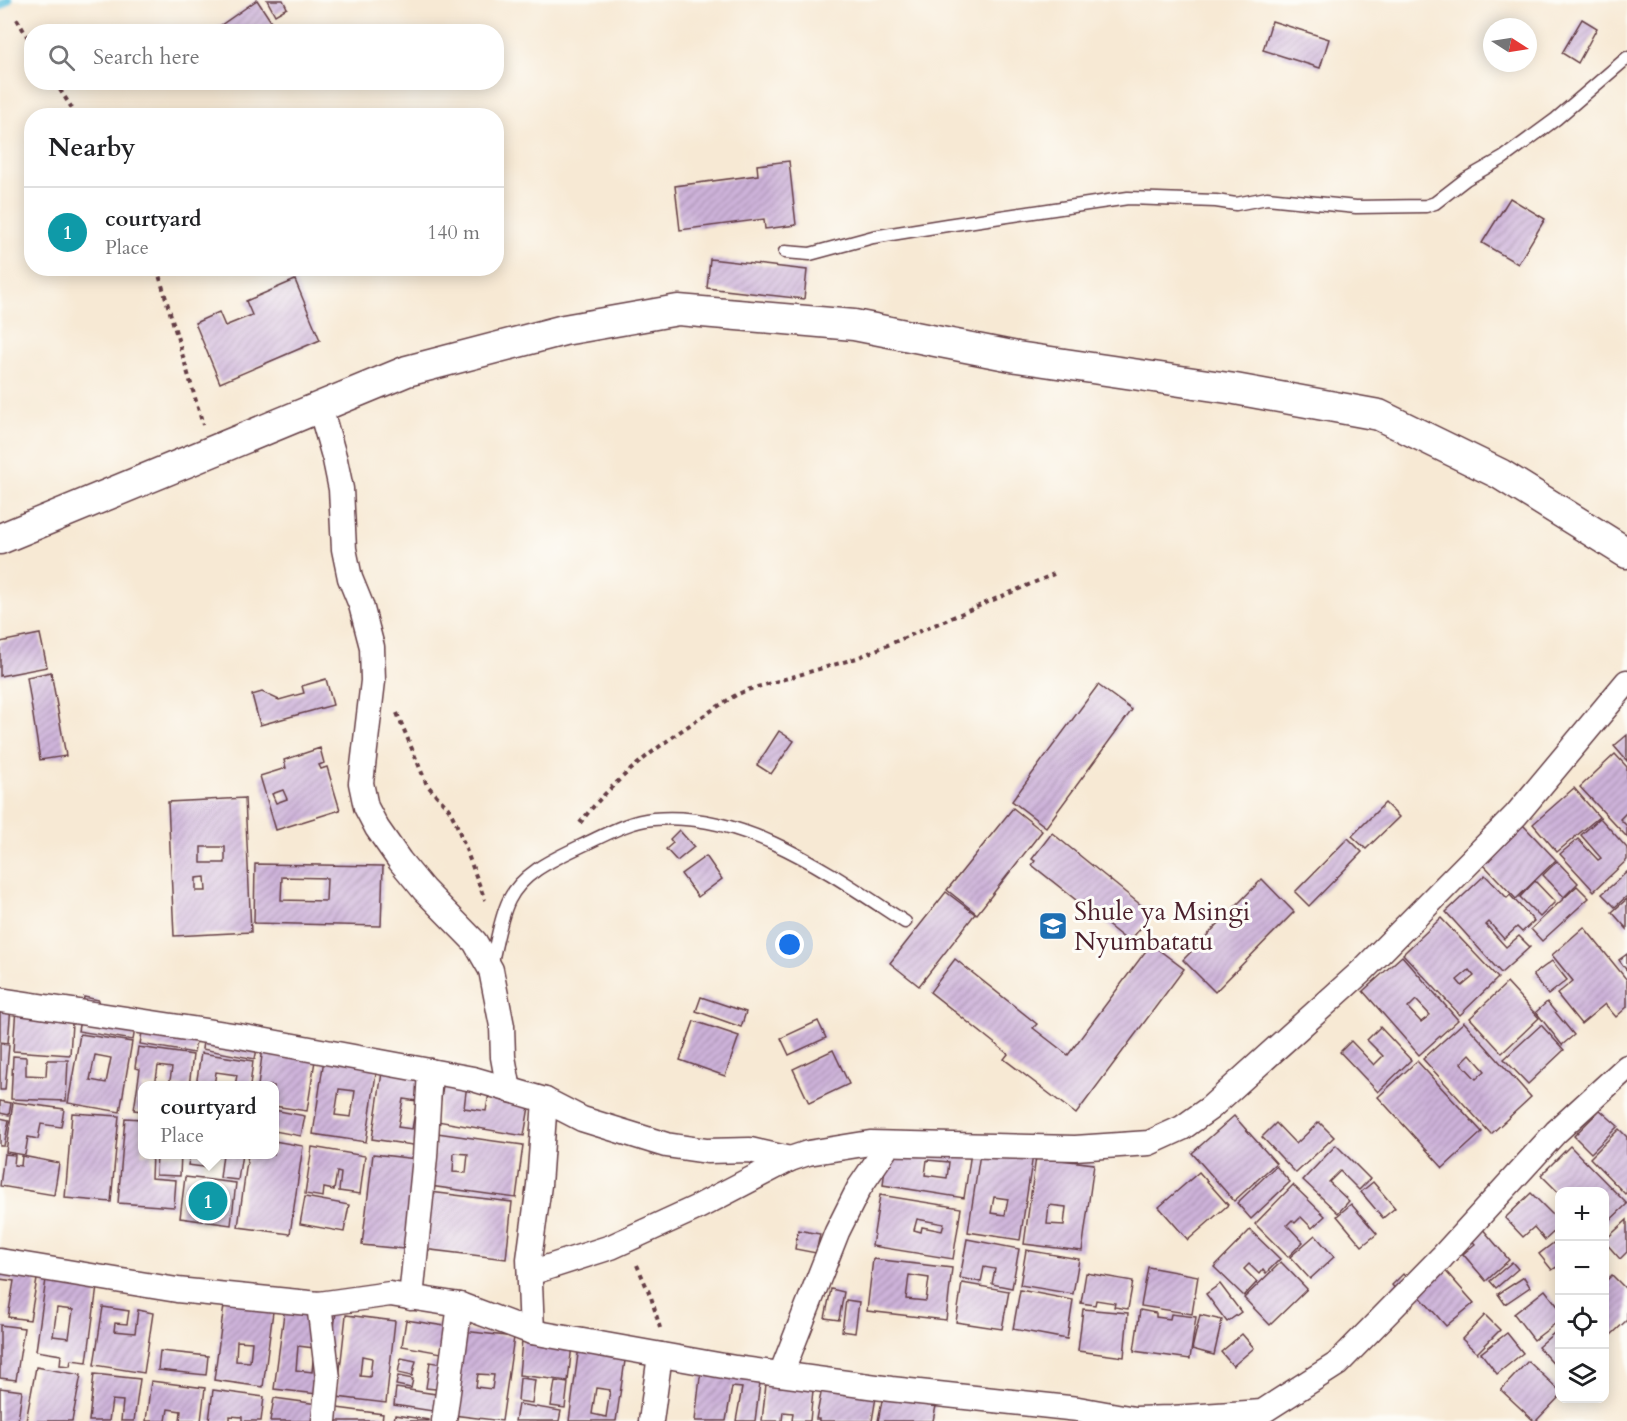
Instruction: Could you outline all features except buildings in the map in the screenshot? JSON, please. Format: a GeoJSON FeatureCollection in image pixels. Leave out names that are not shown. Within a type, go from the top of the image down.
{"type":"FeatureCollection","features":[{"type":"Feature","properties":{"kind":"street"},"geometry":{"type":"LineString","coordinates":[[0,538],[418,368],[564,330],[678,310],[854,325],[1017,357],[1235,390],[1379,415],[1500,474],[1627,553]]}},
{"type":"Feature","properties":{"kind":"street"},"geometry":{"type":"LineString","coordinates":[[320,407],[341,489],[344,549],[350,578],[361,605],[372,647],[373,681],[362,783],[366,807],[377,828],[400,861],[424,890],[475,942],[491,970],[502,1026],[503,1057],[510,1090]]}},
{"type":"Feature","properties":{"kind":"street"},"geometry":{"type":"LineString","coordinates":[[530,1273],[611,1247],[696,1208],[790,1159],[808,1153],[870,1143],[1075,1148],[1149,1143],[1182,1128],[1210,1108],[1363,970],[1516,815],[1627,681]]}},
{"type":"Feature","properties":{"kind":"street"},"geometry":{"type":"LineString","coordinates":[[0,1000],[239,1036],[473,1079],[545,1100],[582,1119],[666,1145],[707,1151],[750,1150],[790,1159]]}},
{"type":"Feature","properties":{"kind":"street"},"geometry":{"type":"LineString","coordinates":[[0,1261],[177,1290],[319,1305],[390,1294],[460,1305],[532,1332],[668,1356],[891,1389],[1078,1409],[1134,1420],[1262,1412],[1337,1364],[1442,1257],[1556,1132],[1627,1067]]}},
{"type":"Feature","properties":{"kind":"street"},"geometry":{"type":"LineString","coordinates":[[411,1298],[425,1158],[430,1071]]}},
{"type":"Feature","properties":{"kind":"street"},"geometry":{"type":"LineString","coordinates":[[532,1332],[529,1259],[539,1185],[545,1100]]}},
{"type":"Feature","properties":{"kind":"street"},"geometry":{"type":"LineString","coordinates":[[780,1374],[837,1232],[859,1188],[889,1144]]}},
{"type":"Feature","properties":{"kind":"street"},"geometry":{"type":"LineString","coordinates":[[319,1305],[328,1379],[324,1421]]}},
{"type":"Feature","properties":{"kind":"street"},"geometry":{"type":"LineString","coordinates":[[444,1421],[460,1305]]}},
{"type":"Feature","properties":{"kind":"street"},"geometry":{"type":"LineString","coordinates":[[651,1421],[668,1356]]}},
{"type":"Feature","properties":{"kind":"lane"},"geometry":{"type":"LineString","coordinates":[[785,252],[810,254],[873,237],[1128,198],[1216,201],[1236,204],[1267,198],[1356,207],[1426,206],[1435,203],[1466,179],[1503,158],[1556,119],[1627,58]]}},
{"type":"Feature","properties":{"kind":"lane"},"geometry":{"type":"LineString","coordinates":[[491,970],[497,938],[509,900],[525,879],[550,861],[610,833],[652,819],[694,819],[739,828],[817,865],[905,922]]}},
{"type":"Feature","properties":{"kind":"path"},"geometry":{"type":"LineString","coordinates":[[17,19],[24,31]]}},
{"type":"Feature","properties":{"kind":"path"},"geometry":{"type":"LineString","coordinates":[[60,90],[72,108]]}},
{"type":"Feature","properties":{"kind":"path"},"geometry":{"type":"LineString","coordinates":[[159,276],[210,452]]}},
{"type":"Feature","properties":{"kind":"path"},"geometry":{"type":"LineString","coordinates":[[550,861],[589,811],[619,780],[654,752],[736,695],[857,658],[1054,574]]}},
{"type":"Feature","properties":{"kind":"path"},"geometry":{"type":"LineString","coordinates":[[395,708],[427,784],[448,809],[456,823],[484,896],[497,938]]}},
{"type":"Feature","properties":{"kind":"path"},"geometry":{"type":"LineString","coordinates":[[623,1241],[632,1254],[651,1297],[668,1356]]}},
{"type":"Feature","properties":{"kind":"waterway"},"geometry":{"type":"LineString","coordinates":[[0,6],[8,0]]}},
{"type":"Feature","properties":{"kind":"place","name":"Shule ya Msingi Nyumbatatu"},"geometry":{"type":"Point","coordinates":[1053,926]}},
{"type":"Feature","properties":{"kind":"place","name":"courtyard"},"geometry":{"type":"Point","coordinates":[208,1201]}}]}
